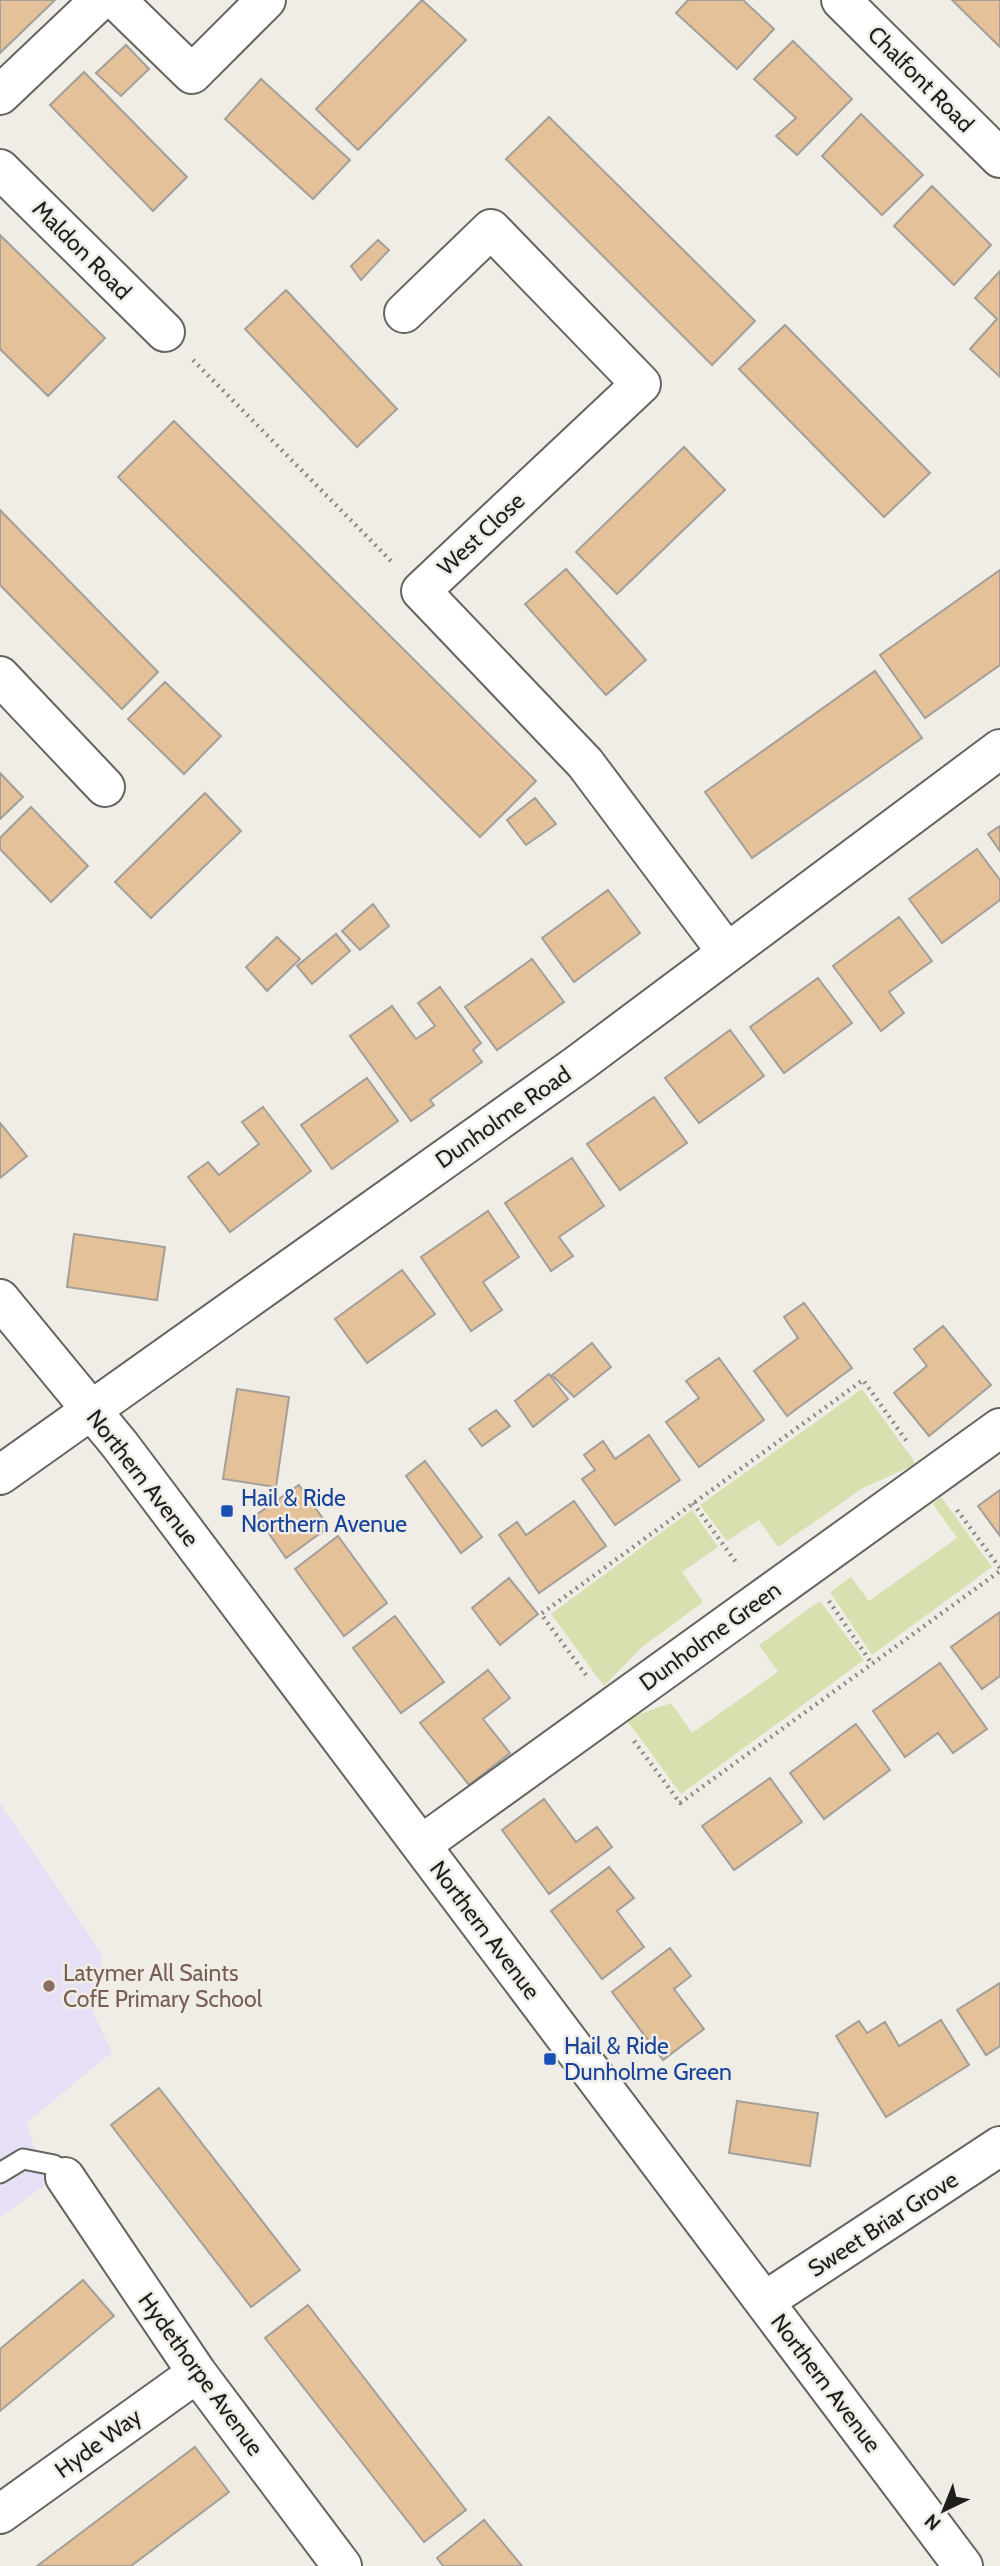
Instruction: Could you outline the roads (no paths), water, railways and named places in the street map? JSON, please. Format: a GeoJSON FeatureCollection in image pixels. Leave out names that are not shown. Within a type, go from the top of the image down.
{"type":"FeatureCollection","features":[{"type":"Feature","properties":{"kind":"street"},"geometry":{"type":"LineString","coordinates":[[0,95],[100,0]]}},
{"type":"Feature","properties":{"kind":"street"},"geometry":{"type":"LineString","coordinates":[[116,0],[192,74],[266,0]]}},
{"type":"Feature","properties":{"kind":"street","name":"Chalfont Road"},"geometry":{"type":"LineString","coordinates":[[841,0],[1000,158]]}},
{"type":"Feature","properties":{"kind":"street","name":"Maldon Road"},"geometry":{"type":"LineString","coordinates":[[0,169],[165,332]]}},
{"type":"Feature","properties":{"kind":"street","name":"West Close"},"geometry":{"type":"LineString","coordinates":[[404,313],[491,229],[641,384],[421,591],[585,763],[726,951]]}},
{"type":"Feature","properties":{"kind":"street"},"geometry":{"type":"LineString","coordinates":[[0,676],[105,788]]}},
{"type":"Feature","properties":{"kind":"street","name":"Dunholme Road"},"geometry":{"type":"LineString","coordinates":[[0,1475],[577,1065],[726,951],[1000,749]]}},
{"type":"Feature","properties":{"kind":"street","name":"Northern Avenue"},"geometry":{"type":"LineString","coordinates":[[0,1299],[91,1410],[963,2566]]}},
{"type":"Feature","properties":{"kind":"street","name":"Dunholme Green"},"geometry":{"type":"LineString","coordinates":[[421,1845],[1000,1428]]}},
{"type":"Feature","properties":{"kind":"street","name":"Sweet Briar Grove"},"geometry":{"type":"LineString","coordinates":[[765,2301],[1000,2146]]}},
{"type":"Feature","properties":{"kind":"street","name":"Hydethorpe Avenue"},"geometry":{"type":"LineString","coordinates":[[65,2177],[197,2373],[342,2566]]}},
{"type":"Feature","properties":{"kind":"street","name":"Hyde Way"},"geometry":{"type":"LineString","coordinates":[[0,2514],[197,2373]]}},
{"type":"Feature","properties":{"kind":"lane"},"geometry":{"type":"LineString","coordinates":[[0,2173],[23,2159],[54,2165],[65,2177]]}},
{"type":"Feature","properties":{"kind":"place","name":"Hail & Ride Northern Avenue"},"geometry":{"type":"Point","coordinates":[227,1511]}},
{"type":"Feature","properties":{"kind":"place","name":"Latymer All Saints CofE Primary School"},"geometry":{"type":"Point","coordinates":[49,1986]}},
{"type":"Feature","properties":{"kind":"place","name":"Hail & Ride Dunholme Green"},"geometry":{"type":"Point","coordinates":[550,2059]}}]}
